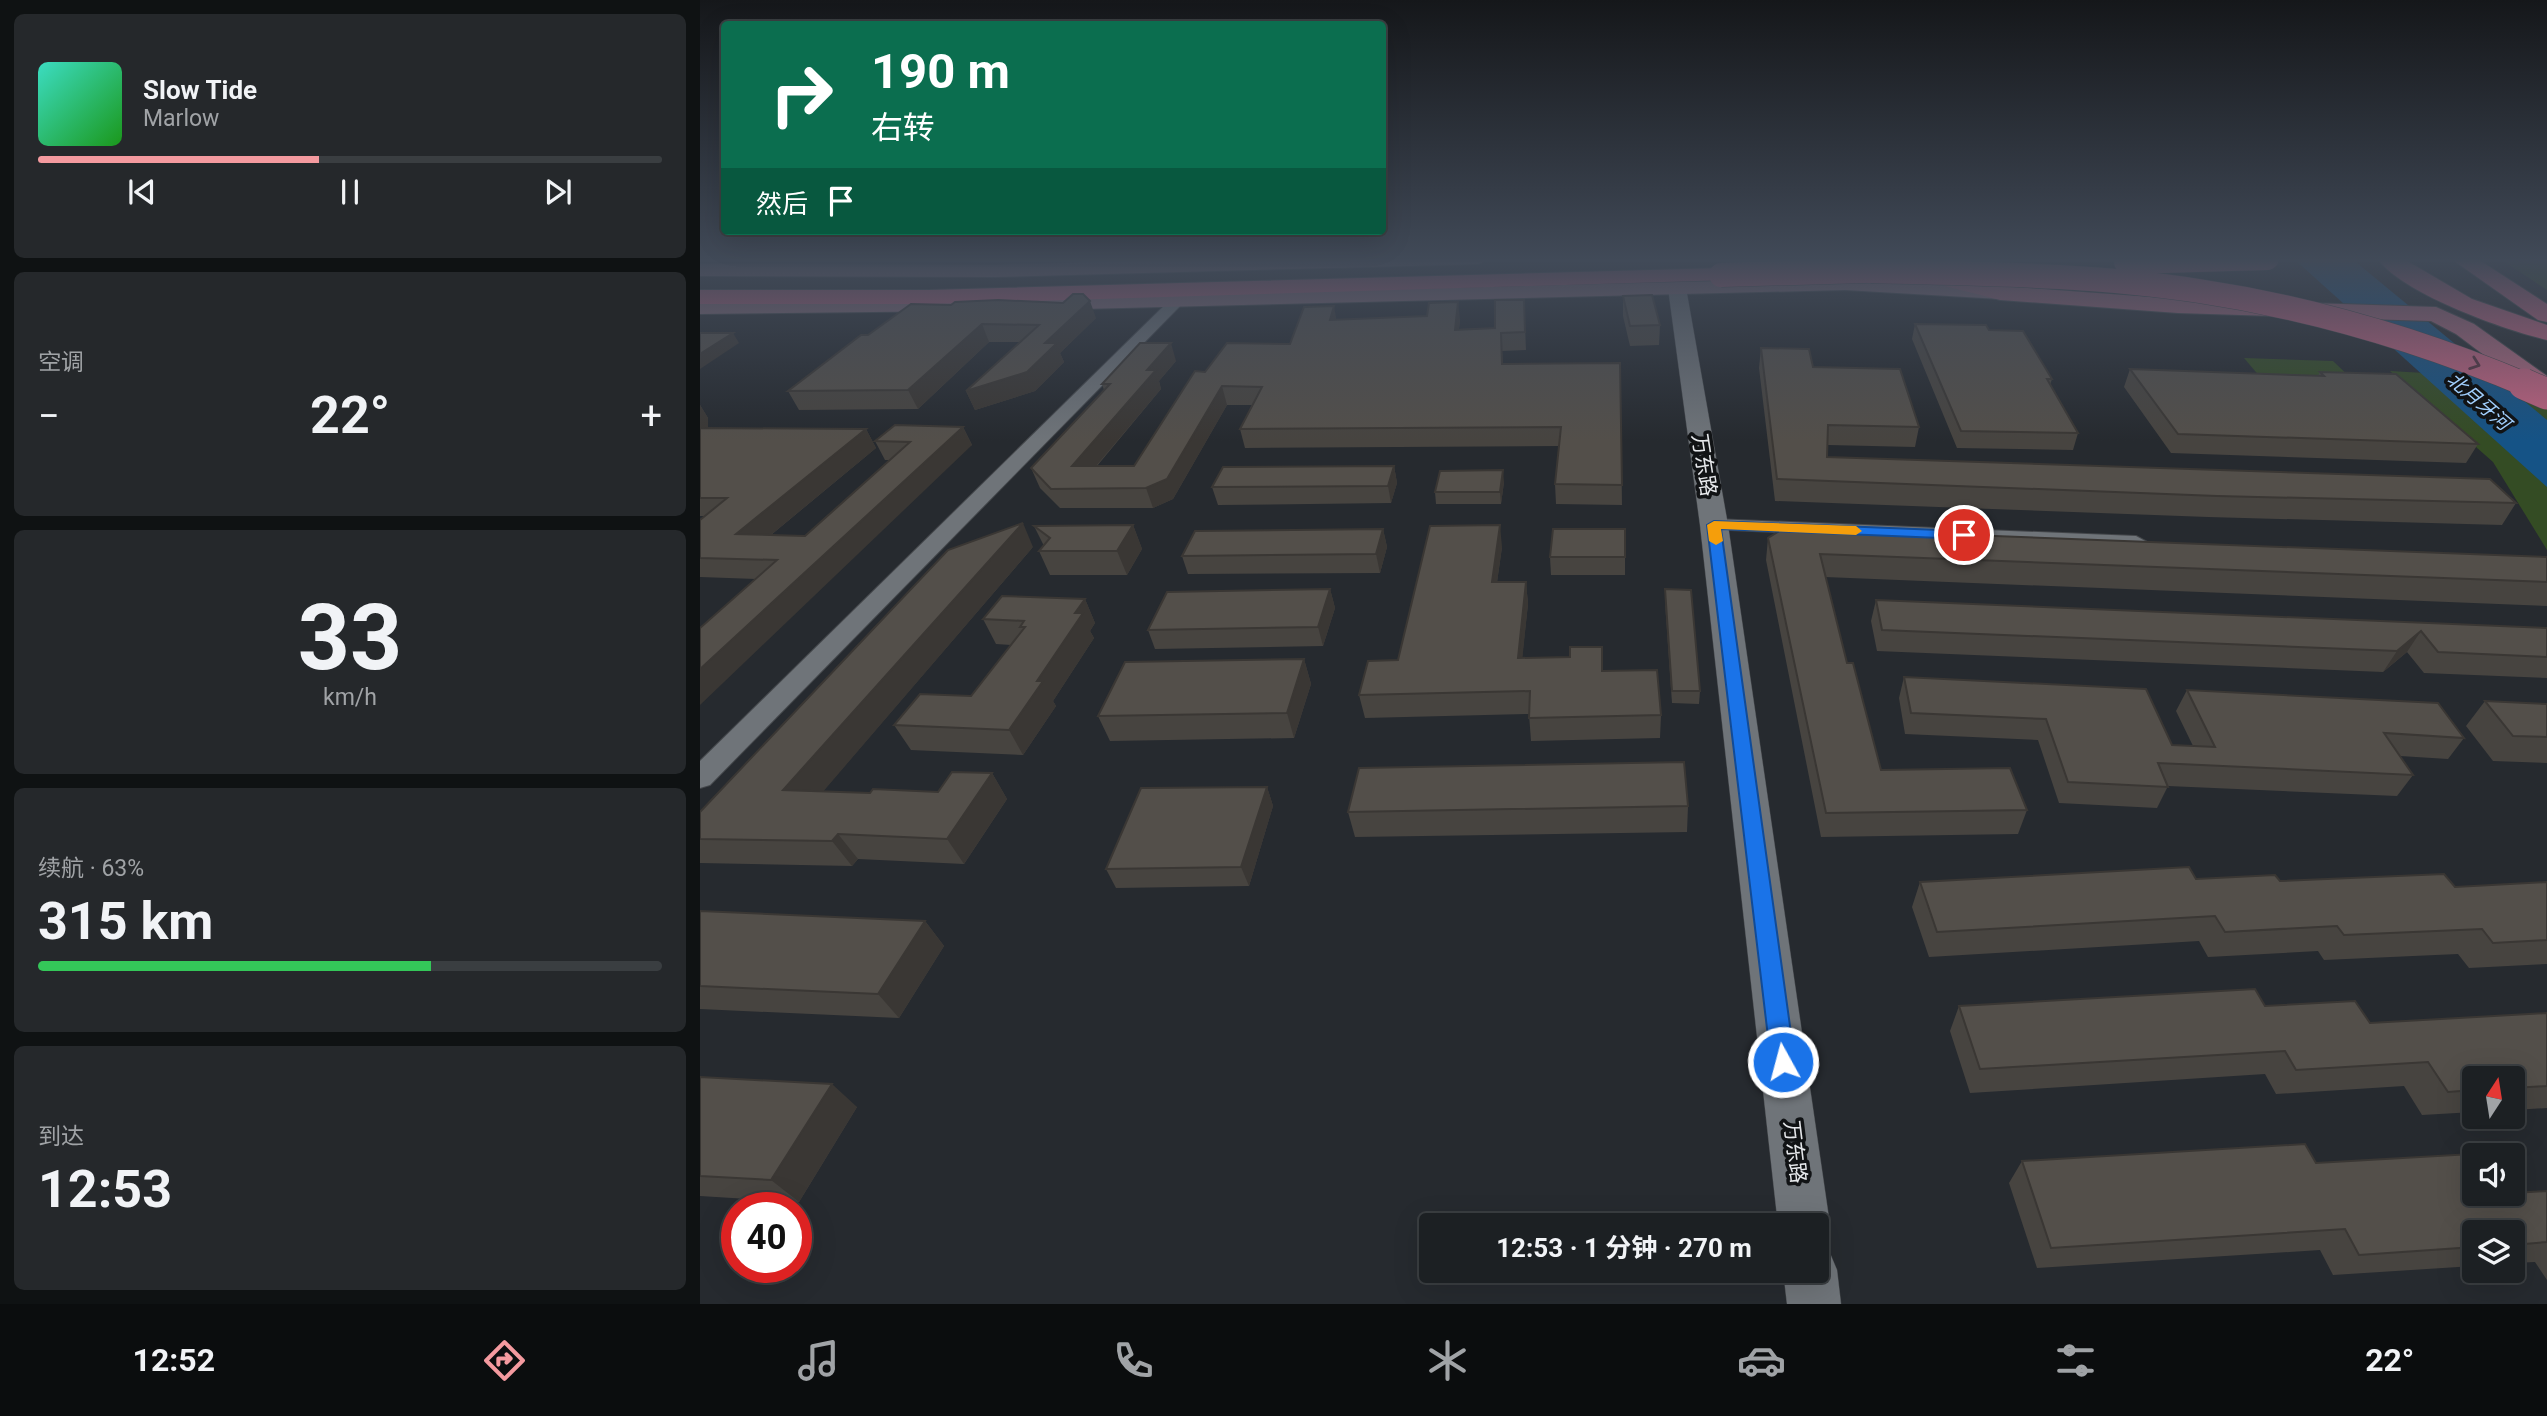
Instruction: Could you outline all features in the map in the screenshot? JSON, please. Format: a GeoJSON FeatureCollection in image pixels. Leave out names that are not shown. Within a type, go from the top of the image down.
{"type":"FeatureCollection","features":[{"type":"Feature","properties":{"kind":"highway"},"geometry":{"type":"LineString","coordinates":[[2326,319],[2380,332],[2547,392]]}},
{"type":"Feature","properties":{"kind":"highway"},"geometry":{"type":"LineString","coordinates":[[2487,319],[2547,365]]}},
{"type":"Feature","properties":{"kind":"highway"},"geometry":{"type":"LineString","coordinates":[[2506,319],[2547,333]]}},
{"type":"Feature","properties":{"kind":"highway"},"geometry":{"type":"LineString","coordinates":[[2520,319],[2547,342]]}},
{"type":"Feature","properties":{"kind":"main road"},"geometry":{"type":"LineString","coordinates":[[2447,319],[2489,346],[2547,392]]}},
{"type":"Feature","properties":{"kind":"main road"},"geometry":{"type":"LineString","coordinates":[[2489,346],[2547,365]]}},
{"type":"Feature","properties":{"kind":"street"},"geometry":{"type":"LineString","coordinates":[[700,778],[1145,319]]}},
{"type":"Feature","properties":{"kind":"street","name":"万东路"},"geometry":{"type":"LineString","coordinates":[[1682,319],[1714,525],[1802,1213]]}},
{"type":"Feature","properties":{"kind":"street"},"geometry":{"type":"LineString","coordinates":[[1714,525],[2158,542]]}},
{"type":"Feature","properties":{"kind":"street"},"geometry":{"type":"LineString","coordinates":[[1812,1283],[1814,1304]]}},
{"type":"Feature","properties":{"kind":"green space"},"geometry":{"type":"Polygon","coordinates":[[[2244,358],[2333,361],[2353,380],[2261,378],[2244,358]]]}},
{"type":"Feature","properties":{"kind":"green space"},"geometry":{"type":"Polygon","coordinates":[[[2390,371],[2547,380],[2547,550],[2493,462],[2390,371]]]}},
{"type":"Feature","properties":{"kind":"water","name":"北月牙河"},"geometry":{"type":"Polygon","coordinates":[[[2360,319],[2425,319],[2547,420],[2547,487],[2360,319]]]}},
{"type":"Feature","properties":{"kind":"building"},"geometry":{"type":"Polygon","coordinates":[[[890,319],[1071,319],[1045,343],[1057,343],[1027,372],[966,391],[1039,325],[982,324],[908,390],[788,391],[861,335],[868,335],[890,319]]]}},
{"type":"Feature","properties":{"kind":"building"},"geometry":{"type":"Polygon","coordinates":[[[1300,319],[1456,319],[1455,330],[1495,328],[1495,319],[1525,319],[1525,332],[1501,333],[1502,364],[1620,363],[1622,485],[1555,484],[1561,427],[1240,429],[1262,387],[1222,386],[1167,479],[1146,488],[1051,489],[1031,468],[1110,384],[1102,384],[1140,343],[1171,343],[1147,370],[1156,370],[1072,466],[1134,466],[1195,371],[1205,372],[1227,343],[1290,344],[1300,319]]]}},
{"type":"Feature","properties":{"kind":"building"},"geometry":{"type":"Polygon","coordinates":[[[1628,319],[1658,319],[1660,325],[1630,326],[1628,319]]]}},
{"type":"Feature","properties":{"kind":"building"},"geometry":{"type":"Polygon","coordinates":[[[1915,324],[1986,325],[1989,330],[2023,331],[2052,379],[2047,379],[2078,433],[1961,431],[1915,324]]]}},
{"type":"Feature","properties":{"kind":"building"},"geometry":{"type":"Polygon","coordinates":[[[700,333],[733,333],[700,354],[700,333]]]}},
{"type":"Feature","properties":{"kind":"building"},"geometry":{"type":"Polygon","coordinates":[[[1761,348],[1809,349],[1813,367],[1900,369],[1919,427],[1828,425],[1827,457],[2490,479],[2516,503],[2217,496],[1777,479],[1761,348]]]}},
{"type":"Feature","properties":{"kind":"building"},"geometry":{"type":"Polygon","coordinates":[[[2130,369],[2324,376],[2320,372],[2396,374],[2478,444],[2178,434],[2130,369]]]}},
{"type":"Feature","properties":{"kind":"building"},"geometry":{"type":"Polygon","coordinates":[[[895,425],[963,427],[700,669],[700,628],[777,560],[700,558],[700,520],[727,498],[700,498],[700,428],[866,429],[736,534],[805,536],[910,442],[875,441],[895,425]]]}},
{"type":"Feature","properties":{"kind":"building"},"geometry":{"type":"Polygon","coordinates":[[[1394,466],[1388,486],[1212,487],[1223,467],[1394,466]]]}},
{"type":"Feature","properties":{"kind":"building"},"geometry":{"type":"Polygon","coordinates":[[[1503,470],[1500,492],[1435,492],[1440,471],[1503,470]]]}},
{"type":"Feature","properties":{"kind":"building"},"geometry":{"type":"Polygon","coordinates":[[[1023,523],[783,790],[870,793],[873,789],[938,792],[952,772],[992,773],[947,839],[838,834],[832,841],[700,839],[700,812],[948,550],[1023,523]]]}},
{"type":"Feature","properties":{"kind":"building"},"geometry":{"type":"Polygon","coordinates":[[[1133,525],[1117,551],[1039,551],[1050,538],[1034,526],[1133,525]]]}},
{"type":"Feature","properties":{"kind":"building"},"geometry":{"type":"Polygon","coordinates":[[[1500,525],[1492,582],[1526,582],[1518,658],[1570,657],[1570,647],[1602,647],[1602,671],[1657,670],[1661,715],[1529,718],[1530,691],[1359,695],[1368,661],[1398,660],[1430,526],[1500,525]]]}},
{"type":"Feature","properties":{"kind":"building"},"geometry":{"type":"Polygon","coordinates":[[[1784,528],[2547,557],[2547,582],[1820,554],[1847,663],[1853,663],[1881,770],[2010,768],[2027,810],[1826,813],[1768,538],[1784,528]]]}},
{"type":"Feature","properties":{"kind":"building"},"geometry":{"type":"Polygon","coordinates":[[[1383,529],[1376,554],[1182,556],[1195,531],[1383,529]]]}},
{"type":"Feature","properties":{"kind":"building"},"geometry":{"type":"Polygon","coordinates":[[[1553,529],[1625,529],[1625,557],[1550,557],[1553,529]]]}},
{"type":"Feature","properties":{"kind":"building"},"geometry":{"type":"Polygon","coordinates":[[[1330,589],[1318,627],[1148,630],[1167,592],[1330,589]]]}},
{"type":"Feature","properties":{"kind":"building"},"geometry":{"type":"Polygon","coordinates":[[[1665,589],[1691,590],[1700,691],[1672,691],[1665,589]]]}},
{"type":"Feature","properties":{"kind":"building"},"geometry":{"type":"Polygon","coordinates":[[[1002,596],[1085,599],[1075,613],[1083,613],[1037,681],[1043,681],[1009,730],[894,725],[920,694],[971,696],[1025,627],[1020,627],[1024,621],[983,619],[1002,596]]]}},
{"type":"Feature","properties":{"kind":"building"},"geometry":{"type":"Polygon","coordinates":[[[1876,600],[2547,628],[2547,657],[2438,652],[2421,631],[2397,651],[1882,630],[1876,600]]]}},
{"type":"Feature","properties":{"kind":"building"},"geometry":{"type":"Polygon","coordinates":[[[1304,659],[1287,713],[1098,716],[1125,662],[1304,659]]]}},
{"type":"Feature","properties":{"kind":"building"},"geometry":{"type":"Polygon","coordinates":[[[1904,677],[2146,689],[2172,745],[2215,747],[2187,690],[2438,703],[2464,738],[2384,733],[2413,775],[2158,763],[2168,787],[2068,782],[2046,719],[1911,713],[1904,677]]]}},
{"type":"Feature","properties":{"kind":"building"},"geometry":{"type":"Polygon","coordinates":[[[2485,701],[2547,704],[2547,737],[2513,736],[2485,701]]]}},
{"type":"Feature","properties":{"kind":"building"},"geometry":{"type":"Polygon","coordinates":[[[1684,762],[1688,806],[1348,812],[1359,768],[1684,762]]]}},
{"type":"Feature","properties":{"kind":"building"},"geometry":{"type":"Polygon","coordinates":[[[1267,787],[1241,867],[1106,869],[1141,788],[1267,787]]]}},
{"type":"Feature","properties":{"kind":"building"},"geometry":{"type":"Polygon","coordinates":[[[2189,867],[2196,879],[2275,875],[2280,881],[2444,874],[2455,887],[2547,882],[2547,940],[2493,943],[2482,929],[2344,935],[2337,926],[2225,932],[2215,916],[1937,932],[1920,882],[2189,867]]]}},
{"type":"Feature","properties":{"kind":"building"},"geometry":{"type":"Polygon","coordinates":[[[700,911],[925,921],[878,994],[700,986],[700,911]]]}},
{"type":"Feature","properties":{"kind":"building"},"geometry":{"type":"Polygon","coordinates":[[[2255,989],[2265,1006],[2355,1001],[2370,1023],[2547,1013],[2547,1086],[2525,1087],[2525,1066],[2462,1066],[2462,1091],[2448,1092],[2428,1062],[2296,1070],[2285,1051],[1980,1069],[1959,1006],[2255,989]]]}},
{"type":"Feature","properties":{"kind":"building"},"geometry":{"type":"Polygon","coordinates":[[[700,1077],[832,1084],[771,1180],[700,1176],[700,1077]]]}},
{"type":"Feature","properties":{"kind":"building"},"geometry":{"type":"Polygon","coordinates":[[[2305,1144],[2316,1163],[2462,1155],[2462,1206],[2525,1206],[2525,1192],[2547,1191],[2547,1242],[2525,1244],[2525,1220],[2462,1220],[2462,1248],[2359,1255],[2345,1229],[2051,1248],[2022,1161],[2305,1144]]]}},
{"type":"Feature","properties":{"kind":"slow traffic"},"geometry":{"type":"LineString","coordinates":[[1716,541],[1714,525],[1856,531]]}},
{"type":"Feature","properties":{"kind":"route"},"geometry":{"type":"LineString","coordinates":[[1783,1062],[1714,525],[1964,535]]}}]}
